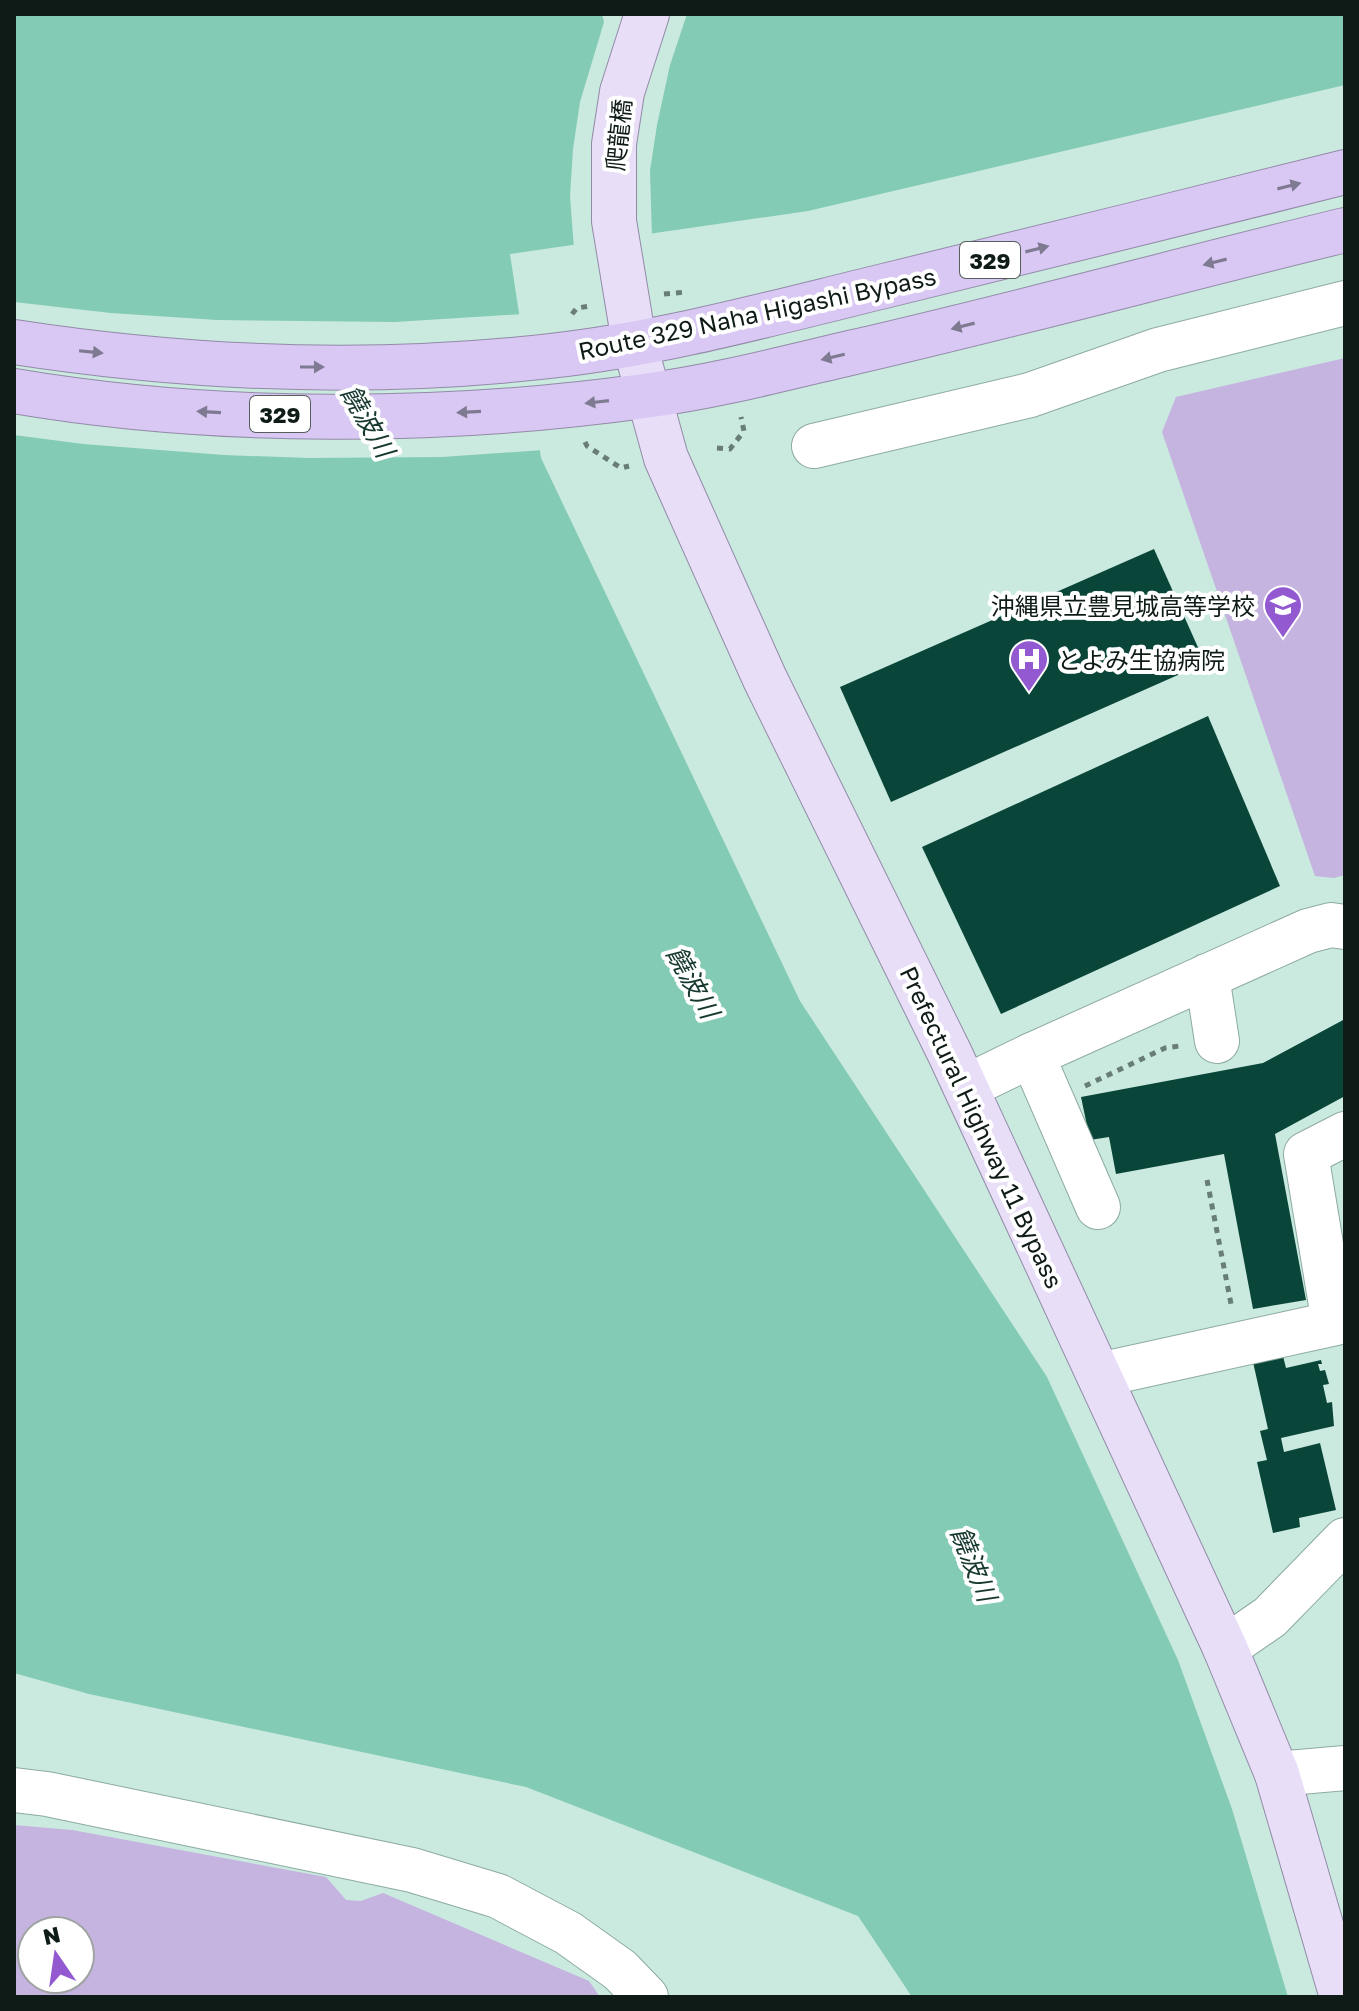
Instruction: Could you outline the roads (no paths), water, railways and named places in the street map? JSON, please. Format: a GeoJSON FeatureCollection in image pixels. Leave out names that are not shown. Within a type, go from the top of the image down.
{"type":"FeatureCollection","features":[{"type":"Feature","properties":{"kind":"highway","name":"Route 329 Naha Higashi Bypass"},"geometry":{"type":"LineString","coordinates":[[14,342],[158,359],[262,366],[415,365],[541,357],[737,322],[1345,172]]}},
{"type":"Feature","properties":{"kind":"highway","name":"329"},"geometry":{"type":"LineString","coordinates":[[14,391],[154,409],[258,414],[404,415],[547,407],[648,396],[909,340],[1345,230]]}},
{"type":"Feature","properties":{"kind":"main road","name":"爬龍橋"},"geometry":{"type":"LineString","coordinates":[[619,260],[614,221],[614,144],[622,92],[647,14]]}},
{"type":"Feature","properties":{"kind":"main road","name":"Prefectural Highway 11 Bypass"},"geometry":{"type":"LineString","coordinates":[[619,260],[634,342],[666,458],[753,654],[966,1087],[1225,1648],[1277,1774],[1342,1997]]}},
{"type":"Feature","properties":{"kind":"street"},"geometry":{"type":"LineString","coordinates":[[814,446],[1030,395],[1158,350],[1345,303]]}},
{"type":"Feature","properties":{"kind":"street"},"geometry":{"type":"LineString","coordinates":[[966,1087],[1308,931],[1331,925],[1345,927]]}},
{"type":"Feature","properties":{"kind":"street"},"geometry":{"type":"LineString","coordinates":[[1207,976],[1217,1041]]}},
{"type":"Feature","properties":{"kind":"street"},"geometry":{"type":"LineString","coordinates":[[1032,1055],[1098,1207]]}},
{"type":"Feature","properties":{"kind":"street"},"geometry":{"type":"LineString","coordinates":[[1099,1375],[1339,1322],[1306,1154],[1345,1134]]}},
{"type":"Feature","properties":{"kind":"street"},"geometry":{"type":"LineString","coordinates":[[1225,1648],[1270,1617],[1345,1540]]}},
{"type":"Feature","properties":{"kind":"street"},"geometry":{"type":"LineString","coordinates":[[1277,1774],[1345,1768]]}},
{"type":"Feature","properties":{"kind":"street"},"geometry":{"type":"LineString","coordinates":[[14,1790],[47,1794],[412,1870],[498,1896],[568,1933],[620,1970],[646,1997]]}},
{"type":"Feature","properties":{"kind":"water","name":"饒波川"},"geometry":{"type":"Polygon","coordinates":[[[14,14],[1345,14],[1345,85],[808,211],[510,254],[541,458],[800,1001],[1047,1377],[1178,1660],[1232,1809],[1288,1997],[912,1997],[858,1916],[526,1787],[89,1694],[14,1673],[14,14]]]}},
{"type":"Feature","properties":{"kind":"place","name":"沖縄県立豊見城高等学校"},"geometry":{"type":"Point","coordinates":[1283,639]}},
{"type":"Feature","properties":{"kind":"place","name":"とよみ生協病院"},"geometry":{"type":"Point","coordinates":[1029,693]}}]}
